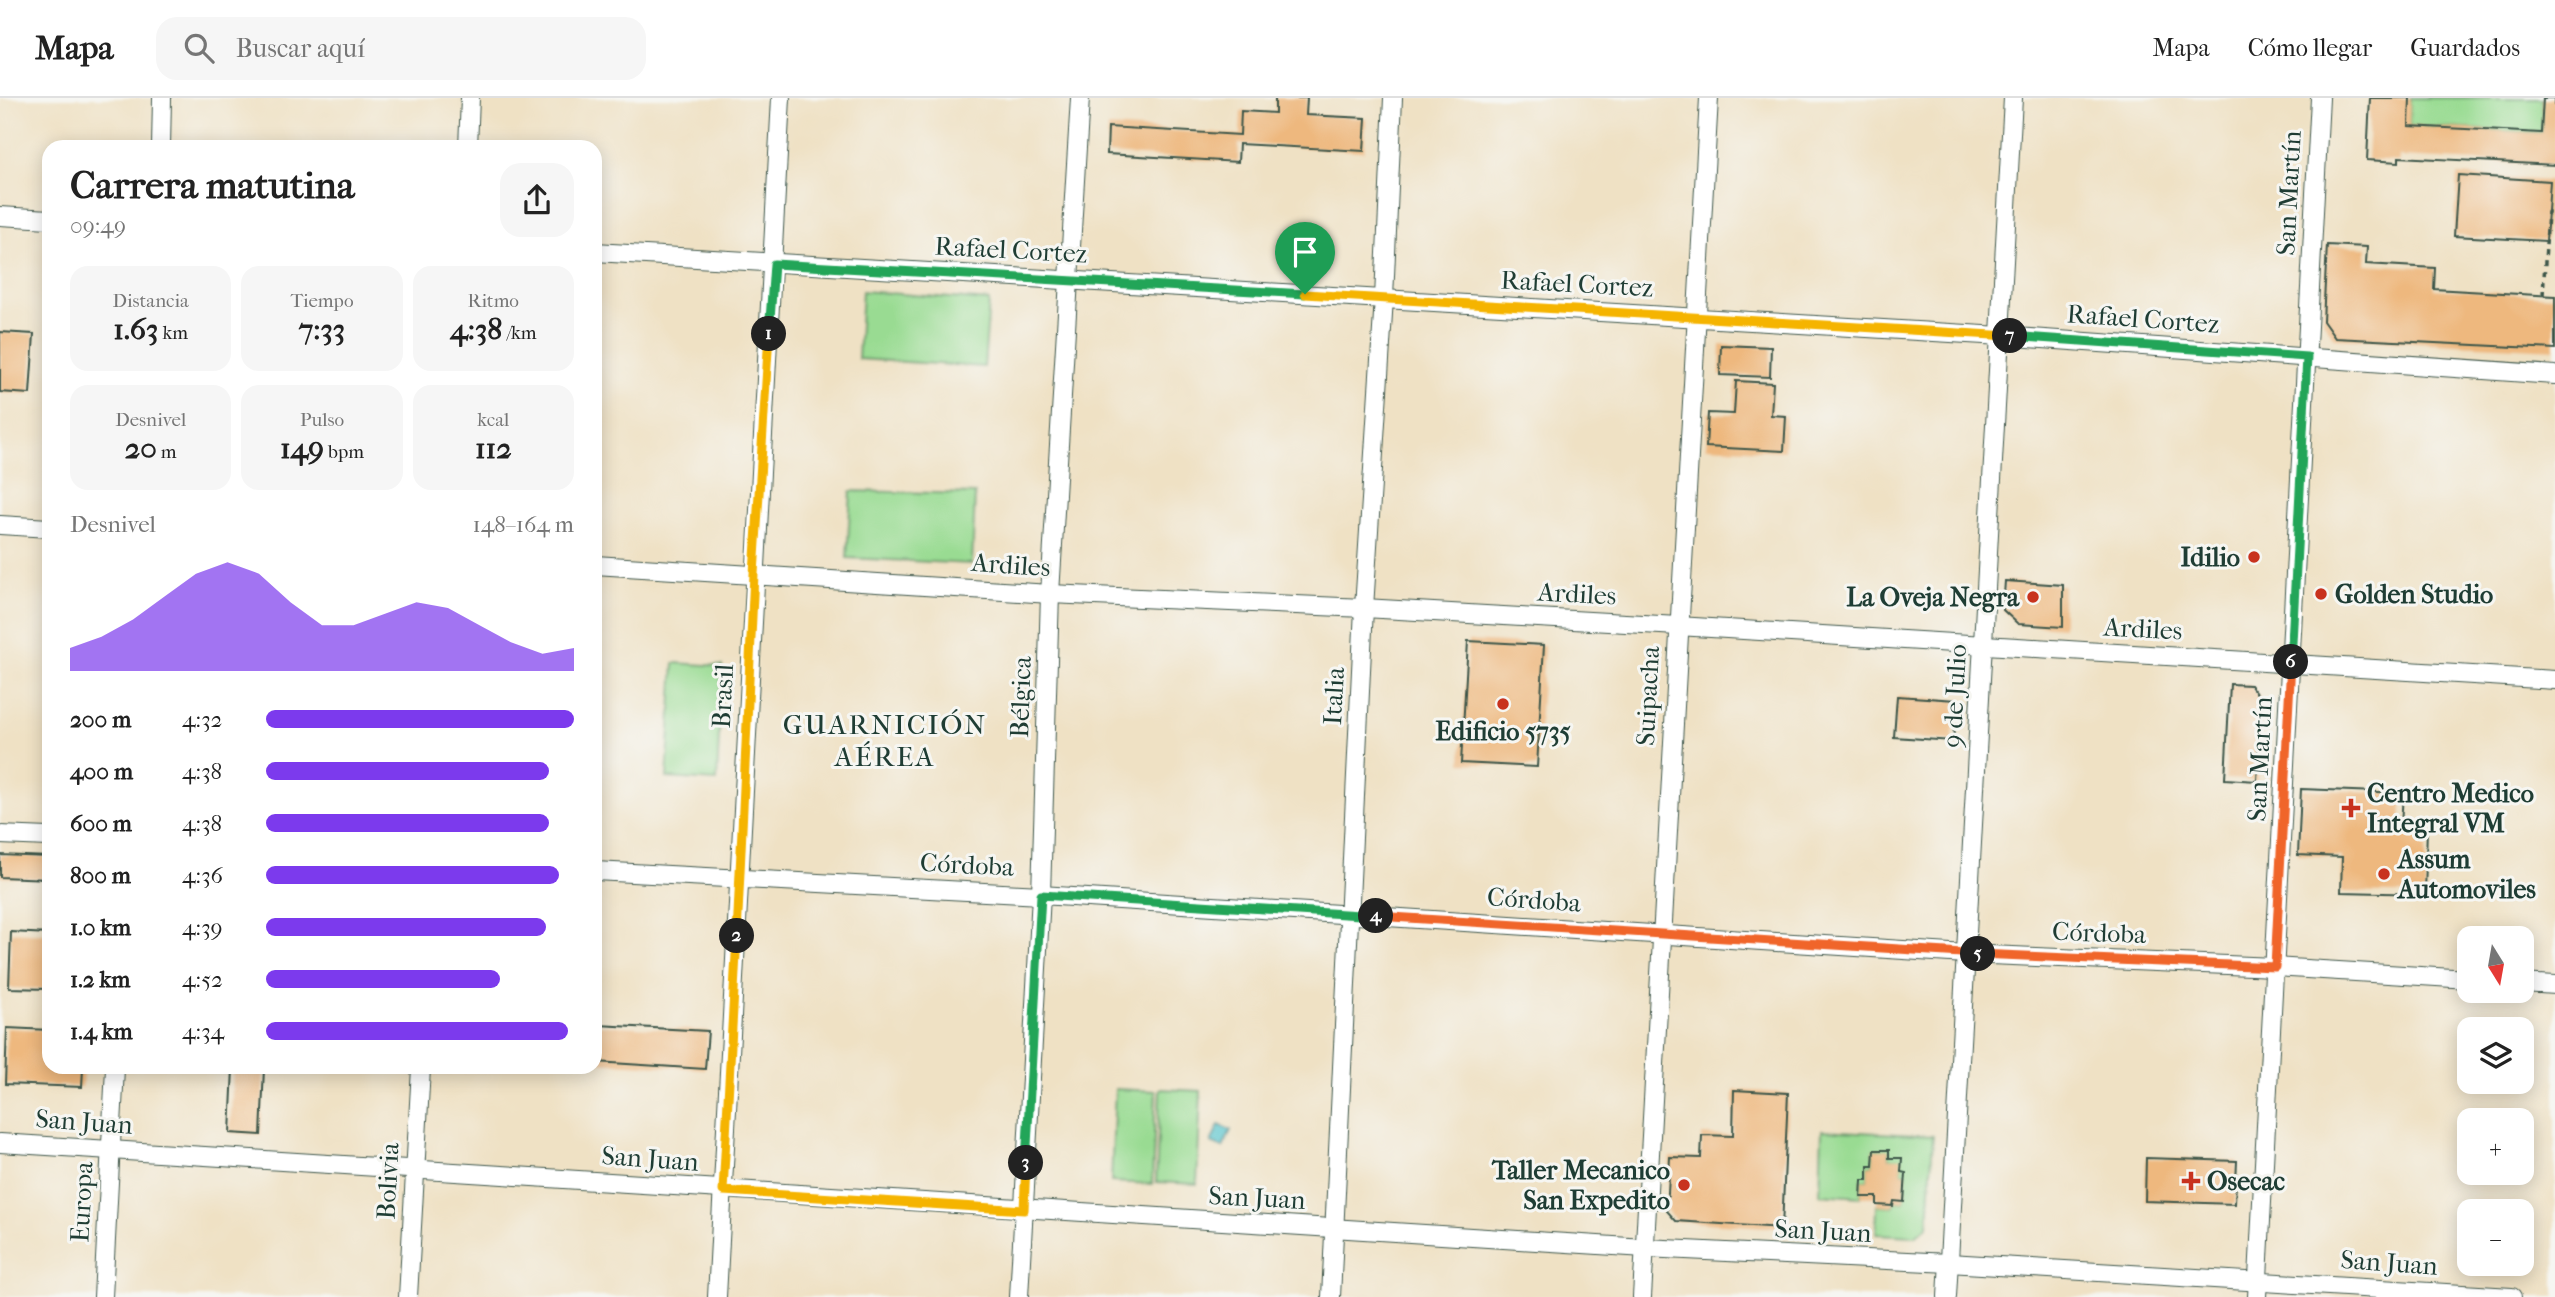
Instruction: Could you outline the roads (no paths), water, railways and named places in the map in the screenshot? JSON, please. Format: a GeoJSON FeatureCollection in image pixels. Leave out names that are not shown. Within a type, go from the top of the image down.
{"type":"FeatureCollection","features":[{"type":"Feature","properties":{"kind":"street"},"geometry":{"type":"LineString","coordinates":[[160,140],[162,98]]}},
{"type":"Feature","properties":{"kind":"street"},"geometry":{"type":"LineString","coordinates":[[468,140],[470,98]]}},
{"type":"Feature","properties":{"kind":"street","name":"Brasil"},"geometry":{"type":"LineString","coordinates":[[717,1297],[781,98]]}},
{"type":"Feature","properties":{"kind":"street","name":"Bélgica"},"geometry":{"type":"LineString","coordinates":[[1019,1297],[1041,895],[1050,594],[1080,98]]}},
{"type":"Feature","properties":{"kind":"street","name":"Italia"},"geometry":{"type":"LineString","coordinates":[[1331,1297],[1364,608],[1384,298],[1393,98]]}},
{"type":"Feature","properties":{"kind":"street","name":"Suipacha"},"geometry":{"type":"LineString","coordinates":[[1642,1297],[1709,98]]}},
{"type":"Feature","properties":{"kind":"street","name":"9 de Julio"},"geometry":{"type":"LineString","coordinates":[[1947,1297],[2013,98]]}},
{"type":"Feature","properties":{"kind":"street","name":"San Martín"},"geometry":{"type":"LineString","coordinates":[[2258,1289],[2320,98]]}},
{"type":"Feature","properties":{"kind":"street"},"geometry":{"type":"LineString","coordinates":[[0,216],[42,219]]}},
{"type":"Feature","properties":{"kind":"street","name":"Rafael Cortez"},"geometry":{"type":"LineString","coordinates":[[602,252],[2001,336],[2555,375]]}},
{"type":"Feature","properties":{"kind":"street"},"geometry":{"type":"LineString","coordinates":[[0,525],[42,528]]}},
{"type":"Feature","properties":{"kind":"street","name":"Ardiles"},"geometry":{"type":"LineString","coordinates":[[602,565],[1050,594],[1678,626],[2555,680]]}},
{"type":"Feature","properties":{"kind":"street"},"geometry":{"type":"LineString","coordinates":[[0,835],[42,837]]}},
{"type":"Feature","properties":{"kind":"street","name":"Córdoba"},"geometry":{"type":"LineString","coordinates":[[602,871],[1041,895],[1966,954],[2275,967],[2457,978]]}},
{"type":"Feature","properties":{"kind":"street"},"geometry":{"type":"LineString","coordinates":[[2534,984],[2555,985]]}},
{"type":"Feature","properties":{"kind":"street","name":"Europa"},"geometry":{"type":"LineString","coordinates":[[103,1297],[115,1074]]}},
{"type":"Feature","properties":{"kind":"street","name":"Bolivia"},"geometry":{"type":"LineString","coordinates":[[408,1297],[421,1074]]}},
{"type":"Feature","properties":{"kind":"street","name":"San Juan"},"geometry":{"type":"LineString","coordinates":[[0,1143],[1024,1210],[1644,1248],[1949,1263],[2258,1289],[2512,1297]]}},
{"type":"Feature","properties":{"kind":"water"},"geometry":{"type":"Polygon","coordinates":[[[1219,1125],[1231,1130],[1223,1148],[1211,1143],[1219,1125]]]}},
{"type":"Feature","properties":{"kind":"place","name":"Idilio"},"geometry":{"type":"Point","coordinates":[2254,557]}},
{"type":"Feature","properties":{"kind":"place","name":"Golden Studio"},"geometry":{"type":"Point","coordinates":[2321,594]}},
{"type":"Feature","properties":{"kind":"place","name":"La Oveja Negra"},"geometry":{"type":"Point","coordinates":[2033,597]}},
{"type":"Feature","properties":{"kind":"place","name":"Edificio 5735"},"geometry":{"type":"Point","coordinates":[1503,704]}},
{"type":"Feature","properties":{"kind":"place","name":"Centro Medico Integral VM"},"geometry":{"type":"Point","coordinates":[2351,808]}},
{"type":"Feature","properties":{"kind":"place","name":"Assum Automoviles"},"geometry":{"type":"Point","coordinates":[2384,874]}},
{"type":"Feature","properties":{"kind":"place","name":"Osecac"},"geometry":{"type":"Point","coordinates":[2191,1181]}},
{"type":"Feature","properties":{"kind":"place","name":"Taller Mecanico San Expedito"},"geometry":{"type":"Point","coordinates":[1684,1185]}},
{"type":"Feature","properties":{"kind":"district","name":"GUARNICIÓN AÉREA"},"geometry":{"type":"Point","coordinates":[885,740]}}]}
